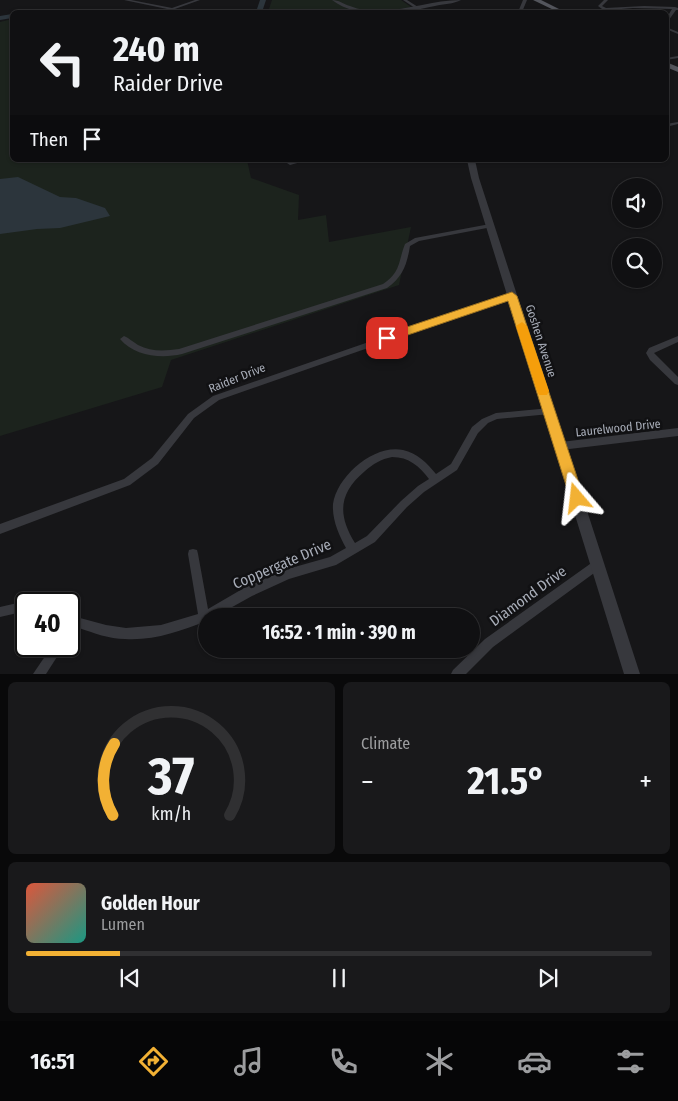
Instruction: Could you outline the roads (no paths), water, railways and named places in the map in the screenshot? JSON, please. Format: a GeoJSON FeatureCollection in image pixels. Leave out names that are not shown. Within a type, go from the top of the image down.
{"type":"FeatureCollection","features":[{"type":"Feature","properties":{"kind":"main road"},"geometry":{"type":"LineString","coordinates":[[536,0],[558,10]]}},
{"type":"Feature","properties":{"kind":"street"},"geometry":{"type":"LineString","coordinates":[[126,0],[175,9],[198,0]]}},
{"type":"Feature","properties":{"kind":"street"},"geometry":{"type":"LineString","coordinates":[[334,0],[347,8],[359,10]]}},
{"type":"Feature","properties":{"kind":"street"},"geometry":{"type":"LineString","coordinates":[[405,0],[416,7]]}},
{"type":"Feature","properties":{"kind":"street"},"geometry":{"type":"LineString","coordinates":[[399,10],[459,0]]}},
{"type":"Feature","properties":{"kind":"street"},"geometry":{"type":"LineString","coordinates":[[605,9],[600,6],[606,0]]}},
{"type":"Feature","properties":{"kind":"street"},"geometry":{"type":"LineString","coordinates":[[599,10],[636,6],[677,9],[669,20]]}},
{"type":"Feature","properties":{"kind":"street"},"geometry":{"type":"LineString","coordinates":[[290,163],[295,162]]}},
{"type":"Feature","properties":{"kind":"street","name":"Goshen Avenue"},"geometry":{"type":"LineString","coordinates":[[471,162],[632,674]]}},
{"type":"Feature","properties":{"kind":"street"},"geometry":{"type":"LineString","coordinates":[[124,340],[137,349],[152,354],[179,352],[385,286],[397,278],[402,271],[408,245],[417,239],[490,226]]}},
{"type":"Feature","properties":{"kind":"street","name":"Raider Drive"},"geometry":{"type":"LineString","coordinates":[[0,529],[127,482],[155,461],[191,416],[216,398],[512,296]]}},
{"type":"Feature","properties":{"kind":"street"},"geometry":{"type":"LineString","coordinates":[[678,340],[652,350],[650,353],[678,382]]}},
{"type":"Feature","properties":{"kind":"street","name":"Coppergate Drive"},"geometry":{"type":"LineString","coordinates":[[220,608],[248,592],[288,574],[332,561],[371,539],[404,504],[454,467],[475,430],[485,421],[496,416],[550,411]]}},
{"type":"Feature","properties":{"kind":"street","name":"Laurelwood Drive"},"geometry":{"type":"LineString","coordinates":[[561,446],[678,432]]}},
{"type":"Feature","properties":{"kind":"street"},"geometry":{"type":"LineString","coordinates":[[352,548],[343,534],[337,516],[343,486],[353,474],[376,457],[388,453],[404,454],[424,466],[435,480]]}},
{"type":"Feature","properties":{"kind":"street"},"geometry":{"type":"LineString","coordinates":[[193,554],[202,608]]}},
{"type":"Feature","properties":{"kind":"street","name":"Diamond Drive"},"geometry":{"type":"LineString","coordinates":[[457,674],[489,643],[597,564]]}},
{"type":"Feature","properties":{"kind":"street"},"geometry":{"type":"LineString","coordinates":[[0,612],[15,609]]}},
{"type":"Feature","properties":{"kind":"street","name":"Coppergate Drive"},"geometry":{"type":"LineString","coordinates":[[80,621],[106,631],[126,634],[162,631],[198,619]]}},
{"type":"Feature","properties":{"kind":"street"},"geometry":{"type":"LineString","coordinates":[[39,674],[51,657]]}},
{"type":"Feature","properties":{"kind":"waterway"},"geometry":{"type":"LineString","coordinates":[[259,10],[263,0]]}},
{"type":"Feature","properties":{"kind":"waterway"},"geometry":{"type":"LineString","coordinates":[[0,18],[10,16]]}}]}
